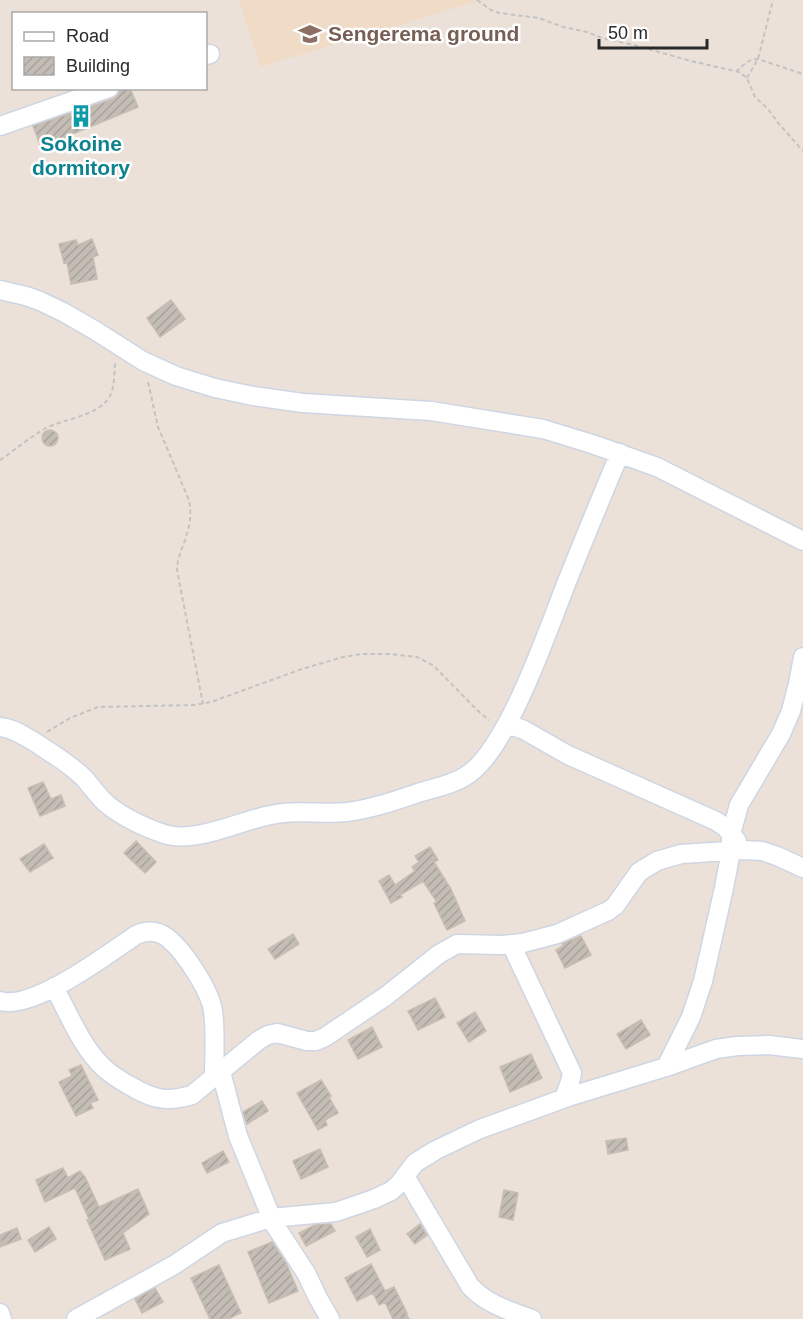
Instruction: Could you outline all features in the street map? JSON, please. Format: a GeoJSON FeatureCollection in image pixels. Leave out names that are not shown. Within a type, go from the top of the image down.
{"type":"FeatureCollection","features":[{"type":"Feature","properties":{"kind":"street"},"geometry":{"type":"LineString","coordinates":[[0,126],[103,90]]}},
{"type":"Feature","properties":{"kind":"street"},"geometry":{"type":"LineString","coordinates":[[0,290],[11,291],[40,301],[96,331],[143,361],[176,376],[215,388],[253,396],[303,403],[431,411],[543,429],[620,453],[657,468],[803,540]]}},
{"type":"Feature","properties":{"kind":"street"},"geometry":{"type":"LineString","coordinates":[[0,727],[17,731],[70,766],[85,779],[105,803],[124,817],[177,837],[206,833],[260,816],[280,813],[346,812],[465,777],[487,757],[507,726],[620,453]]}},
{"type":"Feature","properties":{"kind":"street"},"geometry":{"type":"LineString","coordinates":[[666,1067],[692,1017],[710,956],[735,845],[739,806],[781,734],[791,711],[803,657]]}},
{"type":"Feature","properties":{"kind":"street"},"geometry":{"type":"LineString","coordinates":[[507,726],[524,730],[568,755],[716,821],[725,827],[735,845]]}},
{"type":"Feature","properties":{"kind":"street"},"geometry":{"type":"LineString","coordinates":[[54,987],[85,1045],[102,1066],[117,1079],[146,1095],[163,1100],[180,1098],[192,1095],[268,1035],[277,1033],[307,1041],[316,1041],[325,1037],[386,996],[439,954],[457,944],[523,943],[557,934],[608,911],[615,906],[639,872],[657,861],[681,854],[735,845],[762,851],[802,865]]}},
{"type":"Feature","properties":{"kind":"street"},"geometry":{"type":"LineString","coordinates":[[0,1000],[14,1002],[36,997],[144,932],[162,934],[172,942],[209,994],[213,1011],[218,1074],[238,1136],[271,1218],[306,1273],[330,1319]]}},
{"type":"Feature","properties":{"kind":"street"},"geometry":{"type":"LineString","coordinates":[[511,944],[572,1073],[564,1098]]}},
{"type":"Feature","properties":{"kind":"street"},"geometry":{"type":"LineString","coordinates":[[76,1319],[174,1265],[222,1233],[271,1218],[336,1212],[391,1191],[415,1163],[480,1129],[564,1098],[716,1049],[769,1045],[803,1049]]}},
{"type":"Feature","properties":{"kind":"street"},"geometry":{"type":"LineString","coordinates":[[405,1176],[470,1286],[477,1294],[494,1304],[532,1319]]}},
{"type":"Feature","properties":{"kind":"street"},"geometry":{"type":"LineString","coordinates":[[0,1313],[2,1319]]}},
{"type":"Feature","properties":{"kind":"path"},"geometry":{"type":"LineString","coordinates":[[477,0],[499,13],[539,18],[602,38],[736,72],[747,78],[755,97],[803,151]]}},
{"type":"Feature","properties":{"kind":"path"},"geometry":{"type":"LineString","coordinates":[[747,78],[758,59],[774,0]]}},
{"type":"Feature","properties":{"kind":"path"},"geometry":{"type":"LineString","coordinates":[[736,72],[748,61],[758,59],[803,74]]}},
{"type":"Feature","properties":{"kind":"path"},"geometry":{"type":"LineString","coordinates":[[0,460],[44,429],[92,411],[108,400],[112,391],[118,345]]}},
{"type":"Feature","properties":{"kind":"path"},"geometry":{"type":"LineString","coordinates":[[143,361],[158,427],[189,500],[191,512],[188,531],[177,562],[177,570],[203,704]]}},
{"type":"Feature","properties":{"kind":"path"},"geometry":{"type":"LineString","coordinates":[[32,741],[70,718],[98,707],[203,704],[302,669],[361,654],[417,657],[434,666],[488,719],[507,726]]}},
{"type":"Feature","properties":{"kind":"shaded area","name":"Sengerema ground"},"geometry":{"type":"Polygon","coordinates":[[[239,0],[482,0],[260,67],[239,0]]]}},
{"type":"Feature","properties":{"kind":"building","name":"Sokoine dormitory"},"geometry":{"type":"Polygon","coordinates":[[[119,90],[131,90],[138,107],[41,147],[33,126],[113,99],[119,90]]]}},
{"type":"Feature","properties":{"kind":"building"},"geometry":{"type":"Polygon","coordinates":[[[92,239],[98,255],[93,257],[97,279],[71,284],[67,262],[64,263],[59,244],[76,240],[78,245],[92,239]]]}},
{"type":"Feature","properties":{"kind":"building"},"geometry":{"type":"Polygon","coordinates":[[[171,300],[185,319],[160,337],[147,318],[171,300]]]}},
{"type":"Feature","properties":{"kind":"building"},"geometry":{"type":"Polygon","coordinates":[[[50,430],[58,438],[50,446],[42,438],[50,430]]]}},
{"type":"Feature","properties":{"kind":"building"},"geometry":{"type":"Polygon","coordinates":[[[43,782],[51,799],[61,795],[65,806],[40,816],[28,788],[43,782]]]}},
{"type":"Feature","properties":{"kind":"building"},"geometry":{"type":"Polygon","coordinates":[[[136,841],[156,862],[145,873],[124,853],[136,841]]]}},
{"type":"Feature","properties":{"kind":"building"},"geometry":{"type":"Polygon","coordinates":[[[44,844],[53,858],[30,872],[20,859],[44,844]]]}},
{"type":"Feature","properties":{"kind":"building"},"geometry":{"type":"Polygon","coordinates":[[[430,847],[438,860],[434,862],[451,889],[465,921],[447,930],[434,903],[437,902],[423,881],[391,903],[379,881],[389,875],[395,885],[415,871],[412,867],[419,862],[415,856],[430,847]]]}},
{"type":"Feature","properties":{"kind":"building"},"geometry":{"type":"Polygon","coordinates":[[[293,934],[299,944],[275,959],[268,949],[293,934]]]}},
{"type":"Feature","properties":{"kind":"building"},"geometry":{"type":"Polygon","coordinates":[[[581,936],[591,955],[565,968],[556,950],[563,946],[562,944],[581,936]]]}},
{"type":"Feature","properties":{"kind":"building"},"geometry":{"type":"Polygon","coordinates":[[[435,998],[445,1017],[418,1030],[408,1011],[435,998]]]}},
{"type":"Feature","properties":{"kind":"building"},"geometry":{"type":"Polygon","coordinates":[[[475,1012],[486,1031],[469,1042],[457,1023],[475,1012]]]}},
{"type":"Feature","properties":{"kind":"building"},"geometry":{"type":"Polygon","coordinates":[[[641,1020],[650,1035],[626,1049],[617,1034],[641,1020]]]}},
{"type":"Feature","properties":{"kind":"building"},"geometry":{"type":"Polygon","coordinates":[[[372,1027],[382,1047],[358,1059],[348,1040],[372,1027]]]}},
{"type":"Feature","properties":{"kind":"building"},"geometry":{"type":"Polygon","coordinates":[[[531,1054],[542,1078],[510,1092],[500,1067],[531,1054]]]}},
{"type":"Feature","properties":{"kind":"building"},"geometry":{"type":"Polygon","coordinates":[[[81,1065],[98,1100],[90,1103],[93,1108],[76,1116],[59,1082],[72,1076],[69,1070],[81,1065]]]}},
{"type":"Feature","properties":{"kind":"building"},"geometry":{"type":"Polygon","coordinates":[[[321,1080],[338,1113],[325,1120],[327,1125],[318,1130],[297,1093],[321,1080]]]}},
{"type":"Feature","properties":{"kind":"building"},"geometry":{"type":"Polygon","coordinates":[[[262,1101],[268,1111],[247,1124],[243,1112],[262,1101]]]}},
{"type":"Feature","properties":{"kind":"building"},"geometry":{"type":"Polygon","coordinates":[[[626,1138],[628,1150],[608,1154],[606,1141],[626,1138]]]}},
{"type":"Feature","properties":{"kind":"building"},"geometry":{"type":"Polygon","coordinates":[[[320,1149],[328,1167],[301,1179],[293,1161],[320,1149]]]}},
{"type":"Feature","properties":{"kind":"building"},"geometry":{"type":"Polygon","coordinates":[[[223,1151],[229,1162],[207,1173],[202,1163],[223,1151]]]}},
{"type":"Feature","properties":{"kind":"building"},"geometry":{"type":"Polygon","coordinates":[[[63,1168],[68,1178],[80,1171],[99,1207],[138,1189],[149,1214],[123,1233],[130,1249],[105,1260],[75,1188],[45,1202],[36,1180],[63,1168]]]}},
{"type":"Feature","properties":{"kind":"building"},"geometry":{"type":"Polygon","coordinates":[[[504,1190],[518,1193],[513,1220],[499,1217],[504,1190]]]}},
{"type":"Feature","properties":{"kind":"building"},"geometry":{"type":"Polygon","coordinates":[[[331,1224],[335,1231],[306,1246],[299,1233],[315,1225],[331,1224]]]}},
{"type":"Feature","properties":{"kind":"building"},"geometry":{"type":"Polygon","coordinates":[[[420,1224],[427,1235],[415,1244],[407,1234],[420,1224]]]}},
{"type":"Feature","properties":{"kind":"building"},"geometry":{"type":"Polygon","coordinates":[[[49,1227],[56,1239],[35,1252],[28,1240],[49,1227]]]}},
{"type":"Feature","properties":{"kind":"building"},"geometry":{"type":"Polygon","coordinates":[[[17,1228],[21,1239],[0,1247],[0,1235],[17,1228]]]}},
{"type":"Feature","properties":{"kind":"building"},"geometry":{"type":"Polygon","coordinates":[[[370,1229],[380,1250],[367,1257],[356,1237],[370,1229]]]}},
{"type":"Feature","properties":{"kind":"building"},"geometry":{"type":"Polygon","coordinates":[[[272,1242],[286,1263],[298,1291],[269,1303],[248,1252],[272,1242]]]}},
{"type":"Feature","properties":{"kind":"building"},"geometry":{"type":"Polygon","coordinates":[[[371,1264],[385,1291],[394,1287],[409,1319],[393,1319],[385,1302],[379,1305],[373,1293],[357,1301],[345,1278],[371,1264]]]}},
{"type":"Feature","properties":{"kind":"building"},"geometry":{"type":"Polygon","coordinates":[[[219,1265],[241,1313],[228,1319],[210,1319],[191,1278],[219,1265]]]}},
{"type":"Feature","properties":{"kind":"building"},"geometry":{"type":"Polygon","coordinates":[[[155,1288],[163,1302],[142,1313],[135,1299],[155,1288]]]}},
{"type":"Feature","properties":{"kind":"place","name":"Sengerema ground"},"geometry":{"type":"Point","coordinates":[310,34]}},
{"type":"Feature","properties":{"kind":"place","name":"Sokoine dormitory"},"geometry":{"type":"Point","coordinates":[81,116]}}]}
